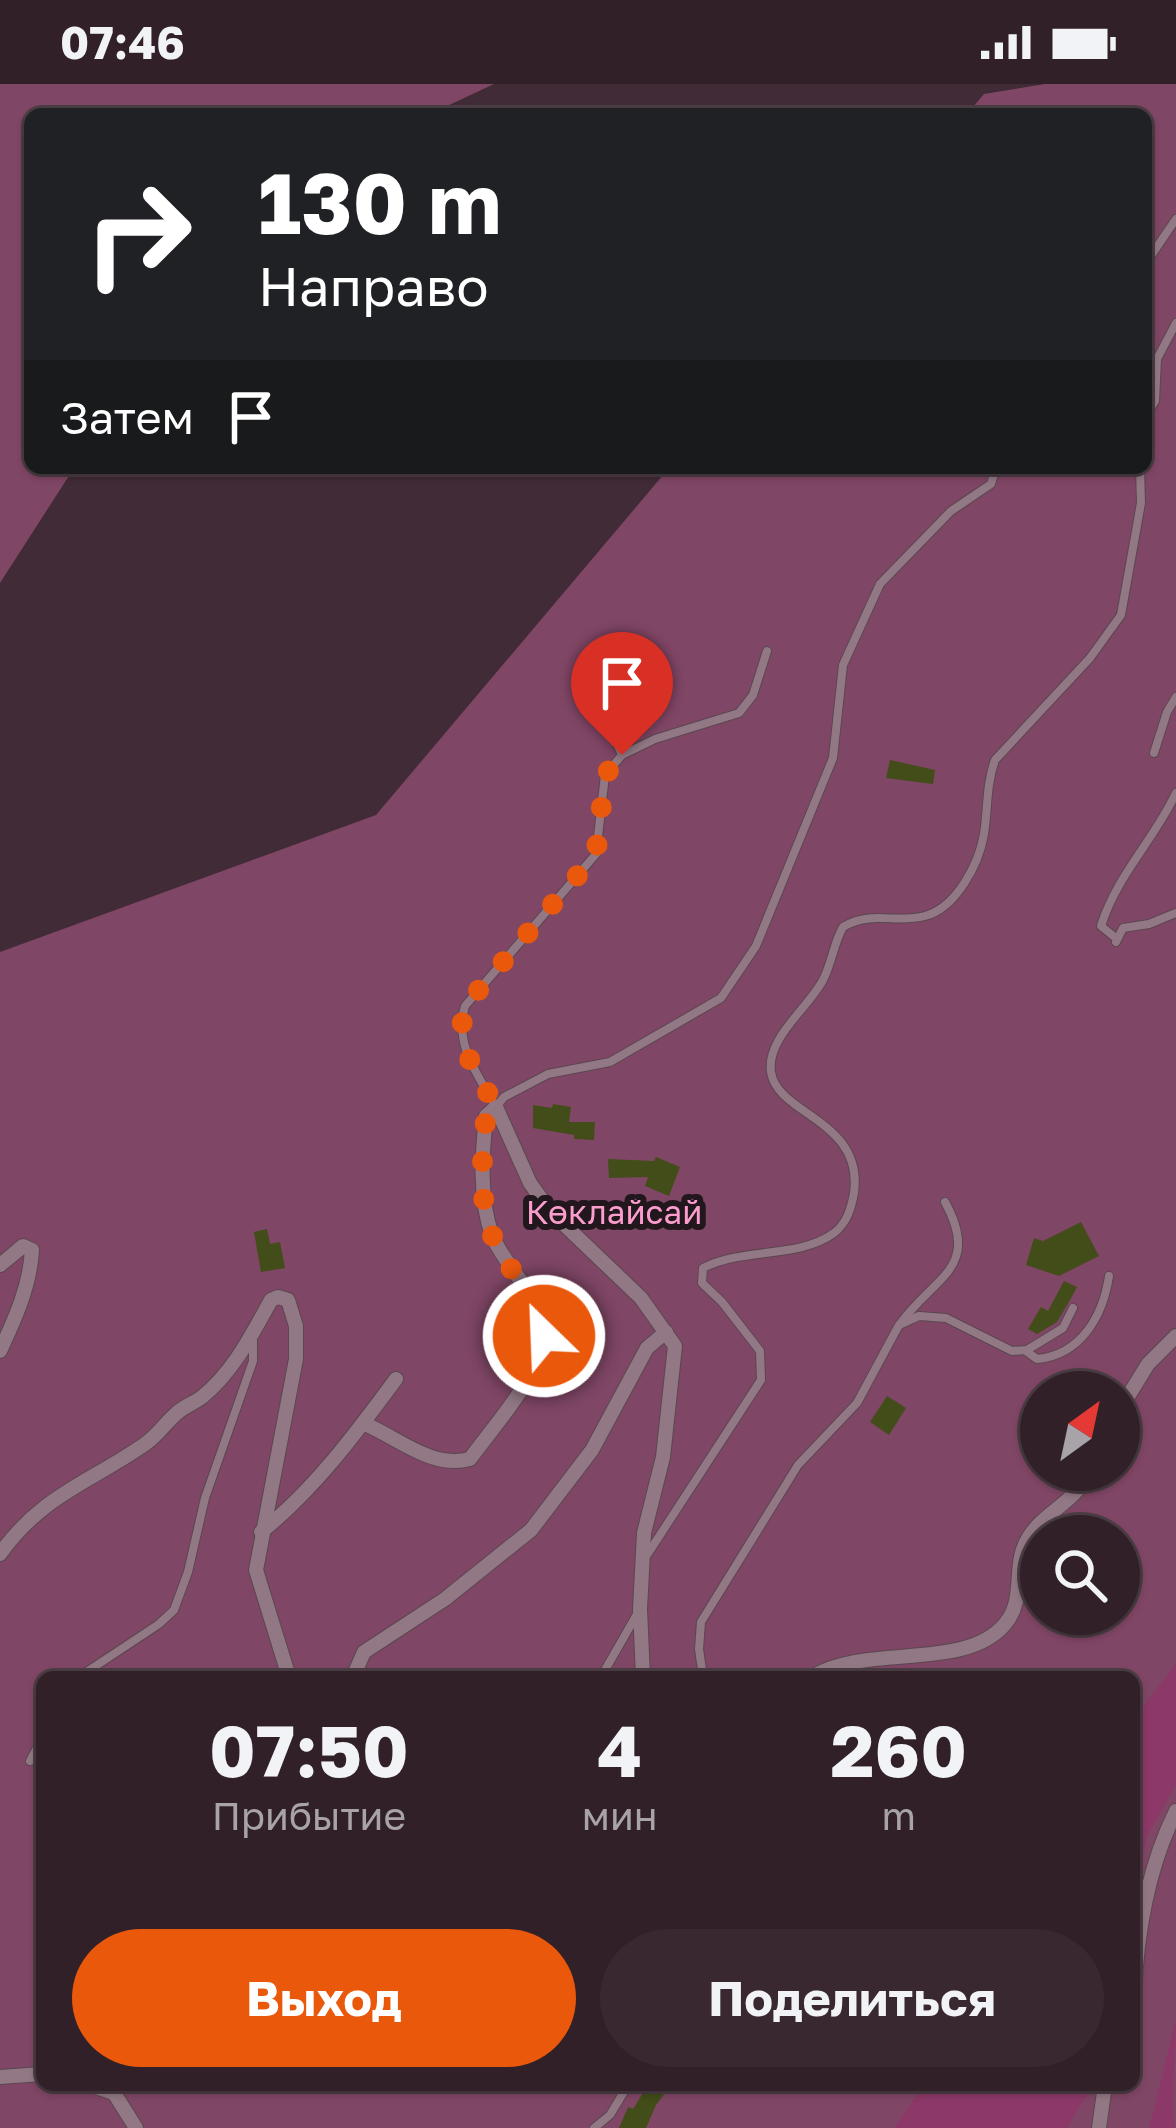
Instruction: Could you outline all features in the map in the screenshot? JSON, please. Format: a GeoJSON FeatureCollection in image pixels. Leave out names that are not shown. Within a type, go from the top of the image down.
{"type":"FeatureCollection","features":[{"type":"Feature","properties":{"kind":"street"},"geometry":{"type":"LineString","coordinates":[[365,1424],[436,1462],[470,1459],[537,1359],[544,1336],[542,1317],[492,1234],[488,1214],[483,1144],[486,1116],[496,1107],[530,1183],[550,1211],[641,1298],[676,1346],[663,1457],[644,1533],[643,1671]]}},
{"type":"Feature","properties":{"kind":"street"},"geometry":{"type":"LineString","coordinates":[[0,1265],[23,1246],[32,1250],[31,1269],[0,1351]]}},
{"type":"Feature","properties":{"kind":"street"},"geometry":{"type":"LineString","coordinates":[[0,1554],[21,1524],[54,1498],[150,1441],[179,1411],[199,1400],[222,1378],[271,1300],[288,1300],[296,1326],[296,1359],[256,1570],[288,1671]]}},
{"type":"Feature","properties":{"kind":"street"},"geometry":{"type":"LineString","coordinates":[[355,1671],[364,1652],[445,1600],[531,1530],[592,1450],[647,1348],[666,1332]]}},
{"type":"Feature","properties":{"kind":"street"},"geometry":{"type":"LineString","coordinates":[[1140,1377],[1176,1336]]}},
{"type":"Feature","properties":{"kind":"street"},"geometry":{"type":"LineString","coordinates":[[260,1532],[365,1424],[397,1379]]}},
{"type":"Feature","properties":{"kind":"street"},"geometry":{"type":"LineString","coordinates":[[826,1671],[897,1654],[956,1650],[993,1635],[1016,1606],[1020,1561],[1031,1533],[1078,1491]]}},
{"type":"Feature","properties":{"kind":"street"},"geometry":{"type":"LineString","coordinates":[[1140,1937],[1153,1872],[1176,1810]]}},
{"type":"Feature","properties":{"kind":"street"},"geometry":{"type":"LineString","coordinates":[[0,2077],[36,2074]]}},
{"type":"Feature","properties":{"kind":"street"},"geometry":{"type":"LineString","coordinates":[[108,2091],[136,2128]]}},
{"type":"Feature","properties":{"kind":"street"},"geometry":{"type":"LineString","coordinates":[[1099,2128],[1104,2091]]}},
{"type":"Feature","properties":{"kind":"lane"},"geometry":{"type":"LineString","coordinates":[[1152,254],[1176,219]]}},
{"type":"Feature","properties":{"kind":"lane"},"geometry":{"type":"LineString","coordinates":[[1152,404],[1157,359],[1176,323]]}},
{"type":"Feature","properties":{"kind":"lane"},"geometry":{"type":"LineString","coordinates":[[767,651],[753,694],[739,713],[655,739],[622,755],[605,775],[596,854],[465,1006],[458,1029],[496,1107],[504,1097],[548,1074],[610,1062],[721,998],[756,946],[833,758],[843,665],[880,584],[951,511],[991,484],[994,474]]}},
{"type":"Feature","properties":{"kind":"lane"},"geometry":{"type":"LineString","coordinates":[[642,1561],[761,1380],[760,1351],[702,1283],[703,1268],[724,1258],[798,1249],[833,1233],[849,1216],[855,1178],[850,1153],[779,1088],[771,1073],[773,1054],[822,983],[843,926],[858,918],[920,918],[935,913],[963,885],[984,837],[995,760],[1090,658],[1121,615],[1141,502],[1140,474]]}},
{"type":"Feature","properties":{"kind":"lane"},"geometry":{"type":"LineString","coordinates":[[622,755],[614,738],[611,698],[613,681],[631,669]]}},
{"type":"Feature","properties":{"kind":"lane"},"geometry":{"type":"LineString","coordinates":[[1154,753],[1166,712],[1176,698]]}},
{"type":"Feature","properties":{"kind":"lane"},"geometry":{"type":"LineString","coordinates":[[1176,793],[1160,827],[1142,844],[1107,906],[1101,926],[1116,941],[1123,928],[1176,914]]}},
{"type":"Feature","properties":{"kind":"lane"},"geometry":{"type":"LineString","coordinates":[[702,1671],[701,1622],[798,1465],[857,1403],[899,1325],[948,1275],[961,1251],[955,1219],[945,1202]]}},
{"type":"Feature","properties":{"kind":"lane"},"geometry":{"type":"LineString","coordinates":[[1024,1350],[1037,1359],[1057,1357],[1072,1346],[1095,1322],[1106,1299],[1109,1276]]}},
{"type":"Feature","properties":{"kind":"lane"},"geometry":{"type":"LineString","coordinates":[[899,1325],[919,1316],[946,1318],[1012,1351],[1024,1350],[1063,1328],[1072,1308]]}},
{"type":"Feature","properties":{"kind":"lane"},"geometry":{"type":"LineString","coordinates":[[88,1671],[174,1610],[205,1498],[253,1361],[253,1334]]}},
{"type":"Feature","properties":{"kind":"lane"},"geometry":{"type":"LineString","coordinates":[[604,1671],[640,1609]]}},
{"type":"Feature","properties":{"kind":"lane"},"geometry":{"type":"LineString","coordinates":[[30,1761],[36,1750]]}},
{"type":"Feature","properties":{"kind":"lane"},"geometry":{"type":"LineString","coordinates":[[594,2128],[610,2115],[624,2091]]}},
{"type":"Feature","properties":{"kind":"green space"},"geometry":{"type":"Polygon","coordinates":[[[0,84],[494,84],[443,108],[24,108],[24,474],[70,474],[0,583],[0,84]]]}},
{"type":"Feature","properties":{"kind":"green space","name":"Көклайсай"},"geometry":{"type":"Polygon","coordinates":[[[1045,84],[1176,84],[1176,2128],[0,2128],[0,952],[376,815],[664,474],[1152,474],[1152,108],[972,108],[984,94],[1045,84]]]}},
{"type":"Feature","properties":{"kind":"shaded area"},"geometry":{"type":"Polygon","coordinates":[[[1176,1664],[1176,1784],[1146,1838],[1140,1868],[1140,1710],[1176,1664]]]}},
{"type":"Feature","properties":{"kind":"shaded area"},"geometry":{"type":"Polygon","coordinates":[[[1176,2020],[1175,2128],[1149,2128],[1176,2020]]]}},
{"type":"Feature","properties":{"kind":"shaded area"},"geometry":{"type":"Polygon","coordinates":[[[920,2091],[1089,2091],[1067,2128],[894,2128],[920,2091]]]}},
{"type":"Feature","properties":{"kind":"building"},"geometry":{"type":"Polygon","coordinates":[[[890,760],[935,770],[933,784],[886,778],[890,760]]]}},
{"type":"Feature","properties":{"kind":"building"},"geometry":{"type":"Polygon","coordinates":[[[553,1104],[571,1107],[569,1122],[595,1122],[594,1140],[533,1128],[533,1105],[552,1108],[553,1104]]]}},
{"type":"Feature","properties":{"kind":"building"},"geometry":{"type":"Polygon","coordinates":[[[656,1157],[680,1167],[669,1196],[645,1186],[648,1177],[609,1178],[608,1159],[654,1161],[656,1157]]]}},
{"type":"Feature","properties":{"kind":"building"},"geometry":{"type":"Polygon","coordinates":[[[1081,1222],[1099,1256],[1059,1276],[1026,1265],[1034,1238],[1043,1241],[1081,1222]]]}},
{"type":"Feature","properties":{"kind":"building"},"geometry":{"type":"Polygon","coordinates":[[[267,1229],[270,1244],[280,1242],[285,1268],[261,1272],[254,1232],[267,1229]]]}},
{"type":"Feature","properties":{"kind":"building"},"geometry":{"type":"Polygon","coordinates":[[[1064,1281],[1077,1287],[1057,1322],[1037,1334],[1028,1329],[1041,1307],[1048,1311],[1064,1281]]]}},
{"type":"Feature","properties":{"kind":"building"},"geometry":{"type":"Polygon","coordinates":[[[887,1396],[906,1408],[889,1435],[870,1422],[887,1396]]]}},
{"type":"Feature","properties":{"kind":"building"},"geometry":{"type":"Polygon","coordinates":[[[644,2091],[666,2091],[646,2128],[619,2128],[628,2107],[633,2109],[644,2091]]]}},
{"type":"Feature","properties":{"kind":"route"},"geometry":{"type":"LineString","coordinates":[[544,1336],[542,1317],[492,1234],[482,1175],[486,1116],[496,1107],[458,1029],[465,1006],[596,854],[605,775],[622,755]]}}]}
